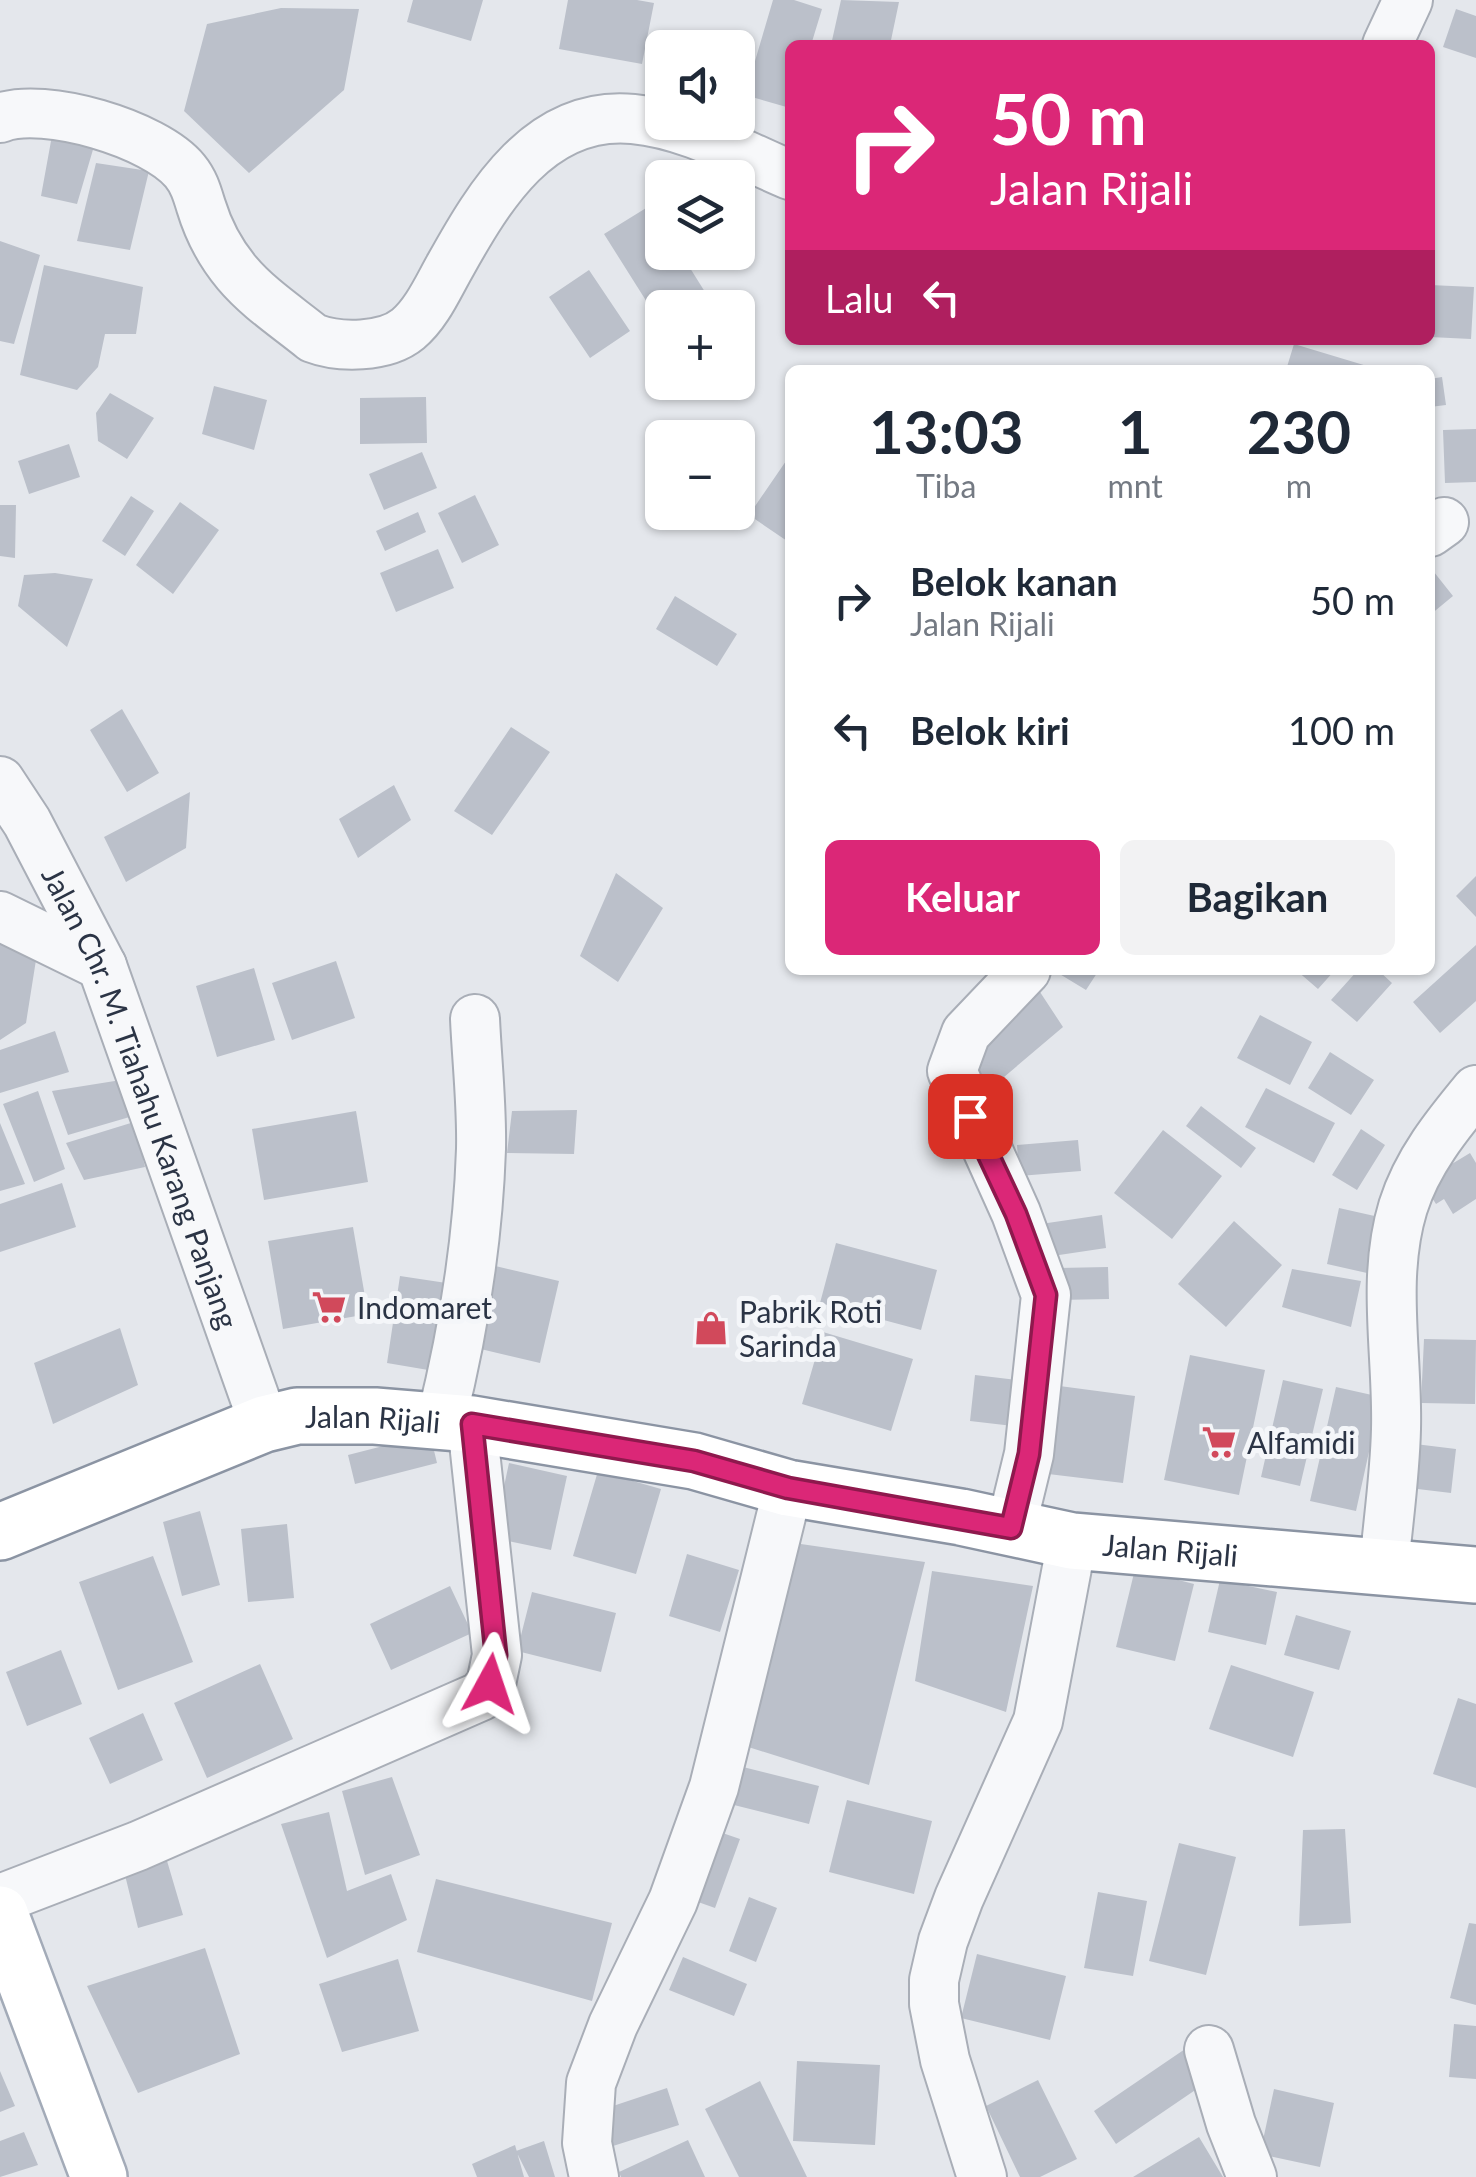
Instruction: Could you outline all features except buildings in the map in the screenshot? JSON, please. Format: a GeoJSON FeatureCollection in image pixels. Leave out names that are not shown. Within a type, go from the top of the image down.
{"type":"FeatureCollection","features":[{"type":"Feature","properties":{"kind":"main road","name":"Jalan Rijali"},"geometry":{"type":"LineString","coordinates":[[0,1532],[264,1424],[297,1416],[376,1416],[457,1422],[694,1461],[788,1488],[1072,1541],[1476,1576]]}},
{"type":"Feature","properties":{"kind":"main road"},"geometry":{"type":"LineString","coordinates":[[0,1914],[99,2177]]}},
{"type":"Feature","properties":{"kind":"street"},"geometry":{"type":"LineString","coordinates":[[1390,40],[1408,0]]}},
{"type":"Feature","properties":{"kind":"street"},"geometry":{"type":"LineString","coordinates":[[0,118],[26,114],[112,128],[144,140],[174,159],[194,185],[216,243],[237,273],[313,338],[325,342],[358,344],[385,340],[406,331],[425,310],[503,181],[542,141],[587,122],[630,118],[673,125],[785,173]]}},
{"type":"Feature","properties":{"kind":"street","name":"Jalan Chr. M. Tiahahu Karang Panjang"},"geometry":{"type":"LineString","coordinates":[[0,780],[27,822],[102,966],[264,1424]]}},
{"type":"Feature","properties":{"kind":"street"},"geometry":{"type":"LineString","coordinates":[[0,916],[102,966]]}},
{"type":"Feature","properties":{"kind":"street"},"geometry":{"type":"LineString","coordinates":[[1011,1528],[1029,1454],[1046,1295],[1016,1214],[952,1071],[966,1033],[1021,975]]}},
{"type":"Feature","properties":{"kind":"street"},"geometry":{"type":"LineString","coordinates":[[0,1899],[138,1846],[481,1696],[490,1684],[496,1655],[457,1422],[460,1336],[476,1220],[481,1146],[475,1019]]}},
{"type":"Feature","properties":{"kind":"street"},"geometry":{"type":"LineString","coordinates":[[1384,1568],[1396,1431],[1391,1297],[1402,1210],[1439,1136],[1476,1090]]}},
{"type":"Feature","properties":{"kind":"street"},"geometry":{"type":"LineString","coordinates":[[594,2177],[588,2143],[591,2083],[613,2024],[673,1901],[714,1787],[788,1488]]}},
{"type":"Feature","properties":{"kind":"street"},"geometry":{"type":"LineString","coordinates":[[982,2177],[944,2060],[934,1980],[959,1898],[1038,1721],[1072,1541]]}},
{"type":"Feature","properties":{"kind":"street"},"geometry":{"type":"LineString","coordinates":[[1209,2050],[1252,2177]]}},
{"type":"Feature","properties":{"kind":"place","name":"Indomaret"},"geometry":{"type":"Point","coordinates":[329,1307]}},
{"type":"Feature","properties":{"kind":"place","name":"Pabrik Roti Sarinda"},"geometry":{"type":"Point","coordinates":[711,1328]}},
{"type":"Feature","properties":{"kind":"place","name":"Alfamidi"},"geometry":{"type":"Point","coordinates":[1219,1442]}},
{"type":"Feature","properties":{"kind":"route"},"geometry":{"type":"LineString","coordinates":[[490,1684],[496,1655],[472,1424],[694,1461],[788,1488],[1011,1528],[1029,1454],[1046,1295],[1016,1214],[970,1116]]}}]}
